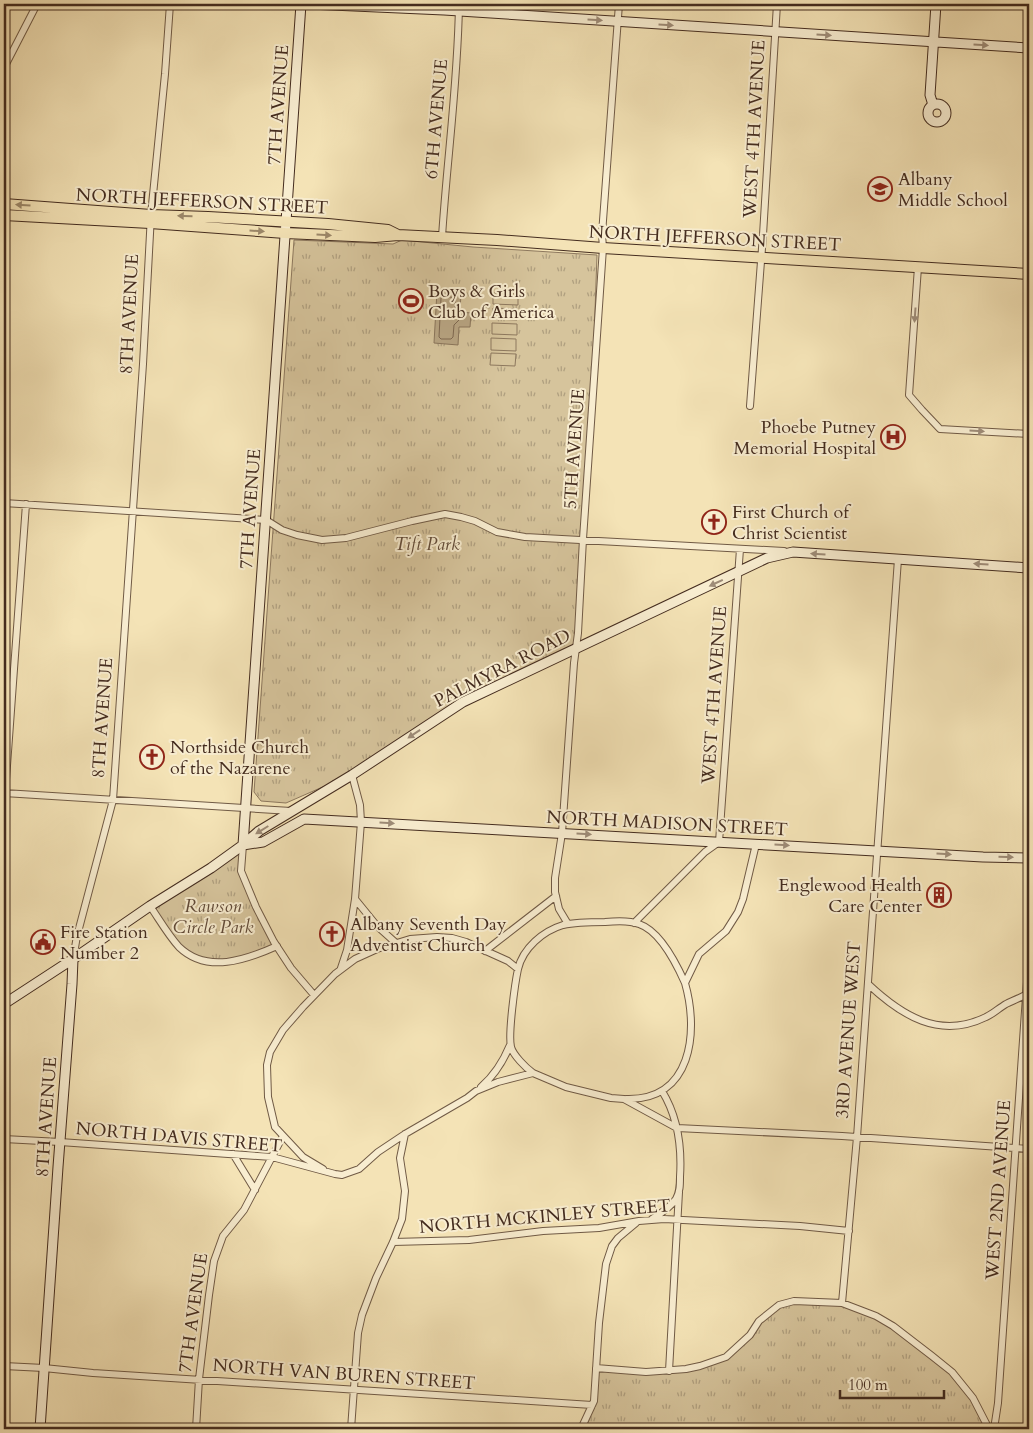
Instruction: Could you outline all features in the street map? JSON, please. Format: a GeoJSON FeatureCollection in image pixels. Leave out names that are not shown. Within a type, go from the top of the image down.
{"type":"FeatureCollection","features":[{"type":"Feature","properties":{"kind":"main road","name":"NORTH JEFFERSON STREET"},"geometry":{"type":"LineString","coordinates":[[4,204],[285,233],[375,237],[398,234],[1029,274]]}},
{"type":"Feature","properties":{"kind":"main road","name":"NORTH JEFFERSON STREET"},"geometry":{"type":"LineString","coordinates":[[4,214],[286,222],[375,228],[398,234]]}},
{"type":"Feature","properties":{"kind":"street"},"geometry":{"type":"LineString","coordinates":[[4,68],[37,4]]}},
{"type":"Feature","properties":{"kind":"street","name":"8TH AVENUE"},"geometry":{"type":"LineString","coordinates":[[40,1429],[73,959],[76,936],[113,800],[151,219],[170,4]]}},
{"type":"Feature","properties":{"kind":"street"},"geometry":{"type":"LineString","coordinates":[[258,4],[300,4]]}},
{"type":"Feature","properties":{"kind":"street","name":"7TH AVENUE"},"geometry":{"type":"LineString","coordinates":[[300,4],[241,871],[259,913],[277,946],[291,968],[314,996]]}},
{"type":"Feature","properties":{"kind":"street"},"geometry":{"type":"LineString","coordinates":[[309,4],[459,8],[617,22],[1029,48]]}},
{"type":"Feature","properties":{"kind":"street","name":"5TH AVENUE"},"geometry":{"type":"LineString","coordinates":[[568,924],[559,910],[555,892],[555,878],[562,833],[580,598],[618,4]]}},
{"type":"Feature","properties":{"kind":"street","name":"WEST 4TH AVENUE"},"geometry":{"type":"LineString","coordinates":[[750,406],[777,4]]}},
{"type":"Feature","properties":{"kind":"street"},"geometry":{"type":"LineString","coordinates":[[932,105],[930,95],[936,4]]}},
{"type":"Feature","properties":{"kind":"street","name":"6TH AVENUE"},"geometry":{"type":"LineString","coordinates":[[442,237],[459,8]]}},
{"type":"Feature","properties":{"kind":"street"},"geometry":{"type":"LineString","coordinates":[[918,267],[909,395],[940,429],[1029,434]]}},
{"type":"Feature","properties":{"kind":"street"},"geometry":{"type":"LineString","coordinates":[[4,503],[266,520],[282,530],[310,539],[330,540],[346,538],[445,514],[468,519],[497,532],[525,537],[793,552]]}},
{"type":"Feature","properties":{"kind":"street"},"geometry":{"type":"LineString","coordinates":[[26,504],[4,793],[291,811]]}},
{"type":"Feature","properties":{"kind":"street","name":"WEST 4TH AVENUE"},"geometry":{"type":"LineString","coordinates":[[719,842],[740,549]]}},
{"type":"Feature","properties":{"kind":"street","name":"PALMYRA ROAD"},"geometry":{"type":"LineString","coordinates":[[4,1004],[150,906],[211,868],[259,831],[352,775],[463,702],[768,558],[793,552],[1029,568]]}},
{"type":"Feature","properties":{"kind":"street","name":"3RD AVENUE WEST"},"geometry":{"type":"LineString","coordinates":[[842,1303],[857,1137],[898,559]]}},
{"type":"Feature","properties":{"kind":"street"},"geometry":{"type":"LineString","coordinates":[[341,968],[347,950],[355,899],[361,822],[360,805],[352,775]]}},
{"type":"Feature","properties":{"kind":"street","name":"PALMYRA ROAD"},"geometry":{"type":"LineString","coordinates":[[243,845],[263,842],[304,819]]}},
{"type":"Feature","properties":{"kind":"street","name":"NORTH MADISON STREET"},"geometry":{"type":"LineString","coordinates":[[304,819],[1029,858]]}},
{"type":"Feature","properties":{"kind":"street"},"geometry":{"type":"LineString","coordinates":[[634,923],[705,852],[719,842]]}},
{"type":"Feature","properties":{"kind":"street"},"geometry":{"type":"LineString","coordinates":[[685,983],[699,954],[726,931],[738,912],[743,899],[756,844]]}},
{"type":"Feature","properties":{"kind":"street"},"geometry":{"type":"LineString","coordinates":[[485,951],[556,896]]}},
{"type":"Feature","properties":{"kind":"street"},"geometry":{"type":"LineString","coordinates":[[355,899],[377,926],[396,943]]}},
{"type":"Feature","properties":{"kind":"street"},"geometry":{"type":"LineString","coordinates":[[150,906],[179,946],[189,955],[210,962],[236,961],[258,955],[277,946]]}},
{"type":"Feature","properties":{"kind":"street"},"geometry":{"type":"LineString","coordinates":[[616,921],[634,923],[650,930],[677,965],[685,983],[691,1006],[691,1036],[688,1052],[680,1073],[662,1091],[644,1098],[612,1098],[566,1087],[533,1073],[521,1062],[511,1048],[518,969],[527,949],[550,931],[568,924],[616,921]]}},
{"type":"Feature","properties":{"kind":"street"},"geometry":{"type":"LineString","coordinates":[[329,1172],[304,1157],[274,1126],[268,1097],[267,1080],[270,1052],[283,1030],[314,996],[341,968],[355,959],[396,943],[423,937],[452,938],[466,942],[508,961],[518,969]]}},
{"type":"Feature","properties":{"kind":"street","name":"WEST 2ND AVENUE"},"geometry":{"type":"LineString","coordinates":[[994,1429],[998,1403],[1029,953]]}},
{"type":"Feature","properties":{"kind":"street"},"geometry":{"type":"LineString","coordinates":[[868,984],[881,996],[911,1017],[945,1026],[967,1023],[987,1017],[1026,994]]}},
{"type":"Feature","properties":{"kind":"street"},"geometry":{"type":"LineString","coordinates":[[476,1091],[500,1067],[511,1044]]}},
{"type":"Feature","properties":{"kind":"street","name":"NORTH DAVIS STREET"},"geometry":{"type":"LineString","coordinates":[[4,1139],[272,1158],[342,1175],[359,1169],[378,1152],[476,1091],[498,1082],[533,1073]]}},
{"type":"Feature","properties":{"kind":"street"},"geometry":{"type":"LineString","coordinates":[[662,1091],[670,1104],[682,1155],[669,1371]]}},
{"type":"Feature","properties":{"kind":"street"},"geometry":{"type":"LineString","coordinates":[[624,1098],[677,1128],[857,1137],[1029,1149]]}},
{"type":"Feature","properties":{"kind":"street"},"geometry":{"type":"LineString","coordinates":[[352,1429],[358,1333],[362,1315],[376,1278],[400,1227],[404,1204],[404,1181],[400,1158],[405,1134]]}},
{"type":"Feature","properties":{"kind":"street","name":"7TH AVENUE"},"geometry":{"type":"LineString","coordinates":[[196,1429],[199,1379],[216,1254],[223,1236],[244,1210],[283,1136]]}},
{"type":"Feature","properties":{"kind":"street"},"geometry":{"type":"LineString","coordinates":[[233,1154],[255,1190]]}},
{"type":"Feature","properties":{"kind":"street"},"geometry":{"type":"LineString","coordinates":[[649,1220],[671,1205],[679,1192]]}},
{"type":"Feature","properties":{"kind":"street","name":"NORTH MCKINLEY STREET"},"geometry":{"type":"LineString","coordinates":[[393,1242],[469,1240],[599,1228],[649,1220],[800,1226],[849,1231]]}},
{"type":"Feature","properties":{"kind":"street"},"geometry":{"type":"LineString","coordinates":[[581,1429],[594,1402],[599,1323],[606,1264],[612,1246],[618,1238],[639,1221]]}},
{"type":"Feature","properties":{"kind":"street"},"geometry":{"type":"LineString","coordinates":[[596,1368],[646,1372],[669,1371],[700,1366],[726,1357],[750,1336],[759,1321],[783,1303],[794,1301],[842,1303],[876,1316],[909,1337],[952,1372],[967,1390],[989,1429]]}},
{"type":"Feature","properties":{"kind":"street","name":"NORTH VAN BUREN STREET"},"geometry":{"type":"LineString","coordinates":[[4,1366],[592,1406]]}},
{"type":"Feature","properties":{"kind":"green space","name":"Tift Park"},"geometry":{"type":"Polygon","coordinates":[[[294,240],[393,244],[402,240],[473,247],[597,255],[593,367],[575,648],[462,702],[350,775],[286,803],[261,801],[254,792],[294,240]]]}},
{"type":"Feature","properties":{"kind":"green space"},"geometry":{"type":"Polygon","coordinates":[[[493,293],[518,294],[518,305],[493,304],[493,293]]]}},
{"type":"Feature","properties":{"kind":"green space"},"geometry":{"type":"Polygon","coordinates":[[[493,308],[517,309],[517,320],[492,319],[493,308]]]}},
{"type":"Feature","properties":{"kind":"green space"},"geometry":{"type":"Polygon","coordinates":[[[492,323],[517,324],[517,335],[492,334],[492,323]]]}},
{"type":"Feature","properties":{"kind":"green space"},"geometry":{"type":"Polygon","coordinates":[[[491,338],[516,339],[516,351],[491,350],[491,338]]]}},
{"type":"Feature","properties":{"kind":"green space"},"geometry":{"type":"Polygon","coordinates":[[[491,353],[516,354],[515,366],[490,365],[491,353]]]}},
{"type":"Feature","properties":{"kind":"green space","name":"Rawson Circle Park"},"geometry":{"type":"Polygon","coordinates":[[[241,846],[240,868],[276,946],[236,960],[207,960],[190,954],[180,945],[151,907],[241,846]]]}},
{"type":"Feature","properties":{"kind":"green space"},"geometry":{"type":"Polygon","coordinates":[[[783,1304],[842,1304],[890,1325],[961,1383],[988,1429],[582,1429],[595,1402],[598,1370],[646,1374],[715,1363],[783,1304]]]}},
{"type":"Feature","properties":{"kind":"water"},"geometry":{"type":"Polygon","coordinates":[[[437,291],[461,292],[460,312],[471,313],[470,327],[459,327],[458,345],[434,343],[437,291]]]}},
{"type":"Feature","properties":{"kind":"place","name":"Albany Middle School"},"geometry":{"type":"Point","coordinates":[880,189]}},
{"type":"Feature","properties":{"kind":"place","name":"Boys & Girls Club of America"},"geometry":{"type":"Point","coordinates":[411,301]}},
{"type":"Feature","properties":{"kind":"place","name":"Phoebe Putney Memorial Hospital"},"geometry":{"type":"Point","coordinates":[893,437]}},
{"type":"Feature","properties":{"kind":"place","name":"First Church of Christ Scientist"},"geometry":{"type":"Point","coordinates":[714,522]}},
{"type":"Feature","properties":{"kind":"place","name":"Northside Church of the Nazarene"},"geometry":{"type":"Point","coordinates":[152,757]}},
{"type":"Feature","properties":{"kind":"place","name":"Englewood Health Care Center"},"geometry":{"type":"Point","coordinates":[939,895]}},
{"type":"Feature","properties":{"kind":"place","name":"Albany Seventh Day Adventist Church"},"geometry":{"type":"Point","coordinates":[332,934]}},
{"type":"Feature","properties":{"kind":"place","name":"Fire Station Number 2"},"geometry":{"type":"Point","coordinates":[43,942]}}]}
